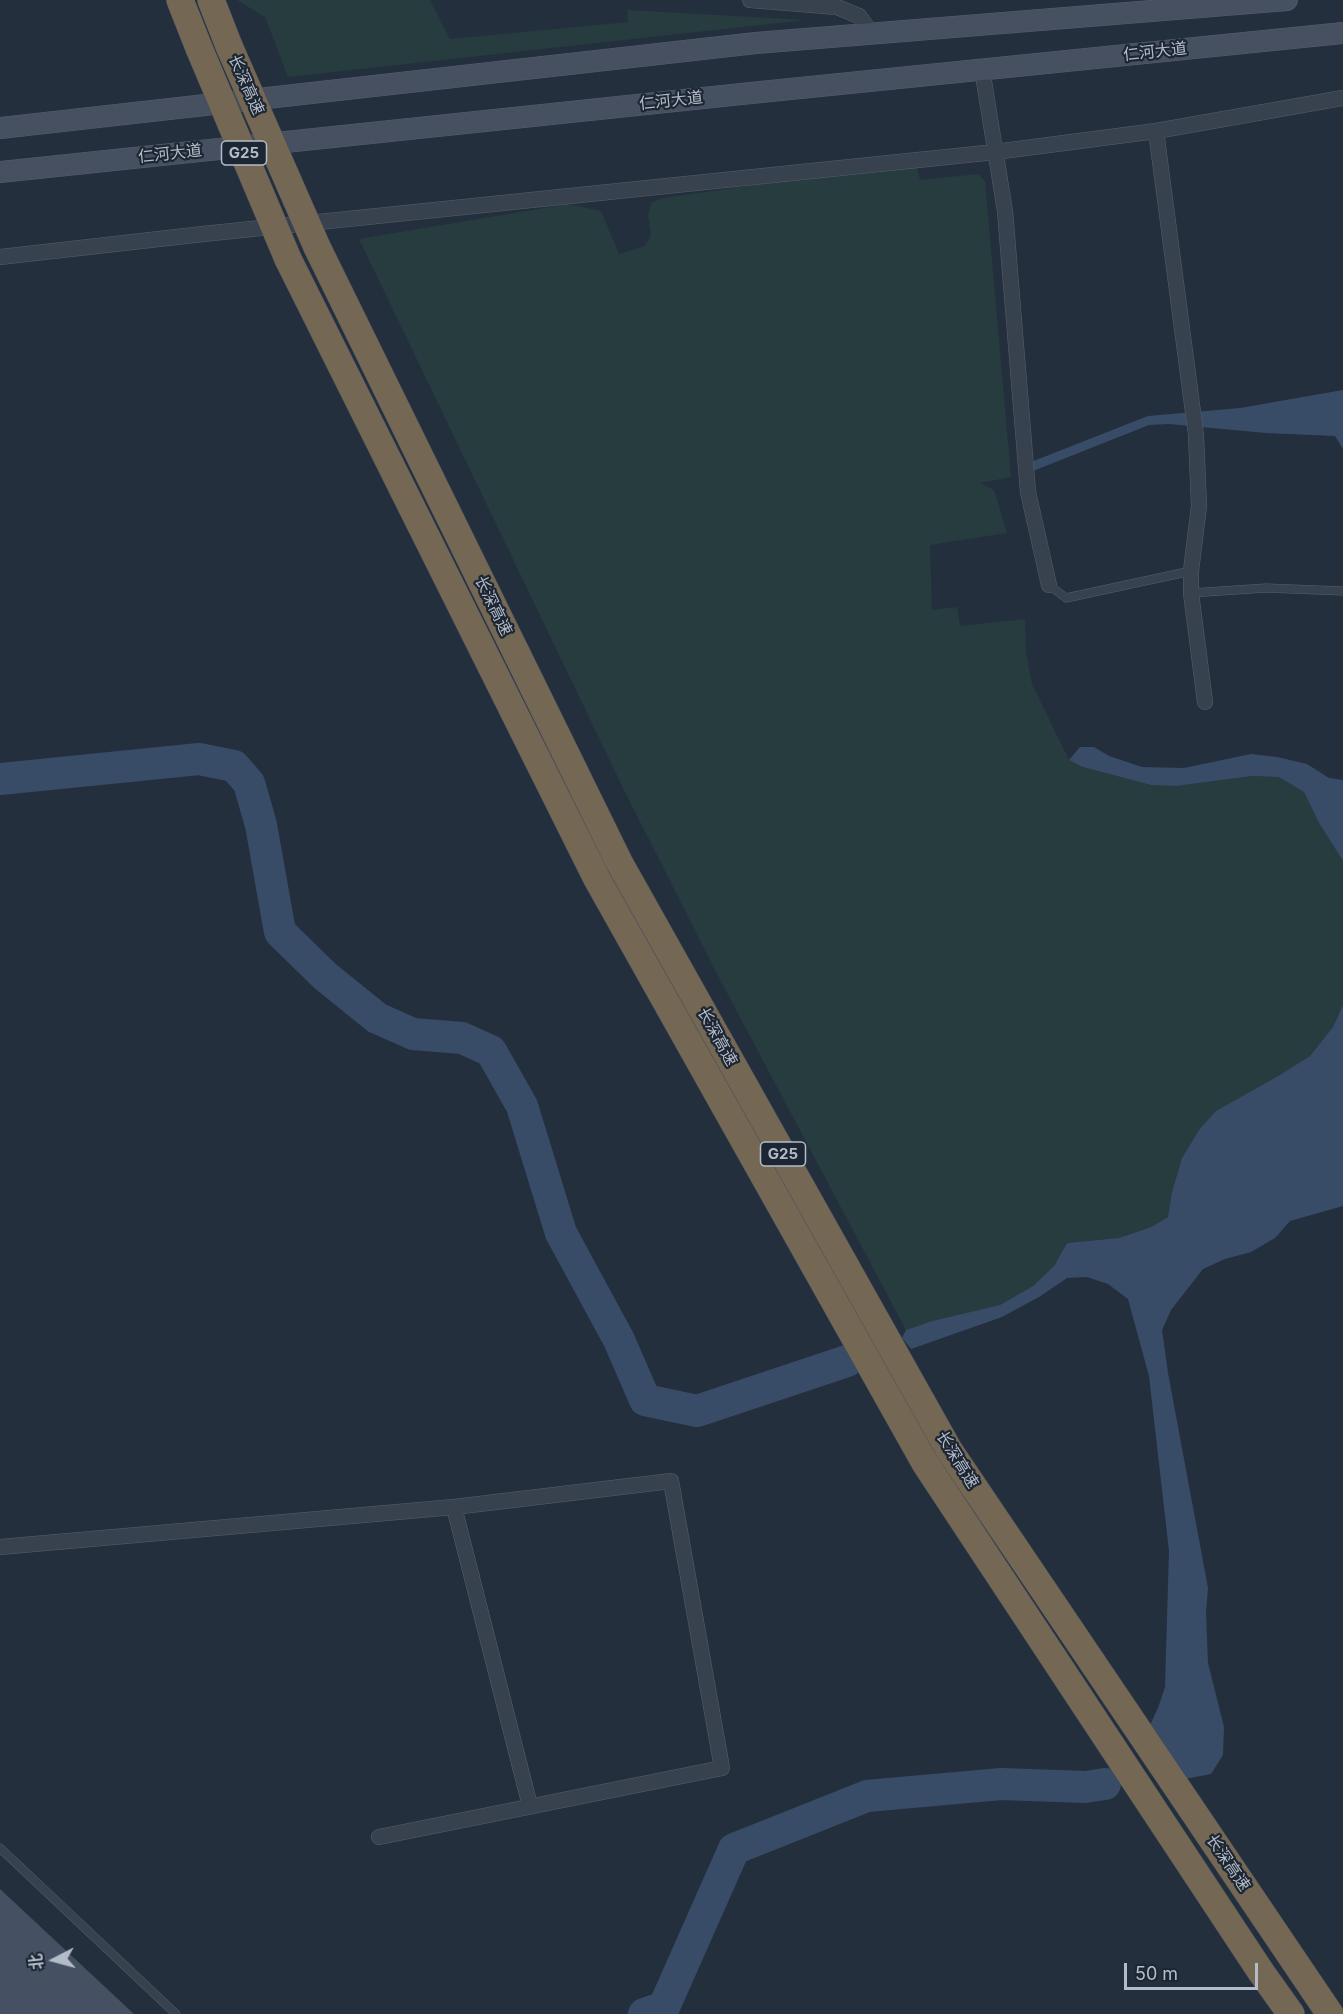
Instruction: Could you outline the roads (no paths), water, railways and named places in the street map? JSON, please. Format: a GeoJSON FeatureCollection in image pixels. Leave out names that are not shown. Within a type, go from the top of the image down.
{"type":"FeatureCollection","features":[{"type":"Feature","properties":{"kind":"highway","name":"长深高速"},"geometry":{"type":"LineString","coordinates":[[180,0],[288,259],[597,879],[919,1453],[1254,1962],[1291,2014]]}},
{"type":"Feature","properties":{"kind":"highway","name":"长深高速"},"geometry":{"type":"LineString","coordinates":[[211,0],[317,247],[619,862],[949,1450],[1330,2014]]}},
{"type":"Feature","properties":{"kind":"main road"},"geometry":{"type":"LineString","coordinates":[[0,128],[744,44],[1287,0]]}},
{"type":"Feature","properties":{"kind":"main road","name":"仁河大道"},"geometry":{"type":"LineString","coordinates":[[0,172],[1343,33]]}},
{"type":"Feature","properties":{"kind":"street"},"geometry":{"type":"LineString","coordinates":[[750,0],[837,7],[859,16],[872,34]]}},
{"type":"Feature","properties":{"kind":"street"},"geometry":{"type":"LineString","coordinates":[[982,69],[1005,211],[1028,492],[1049,585]]}},
{"type":"Feature","properties":{"kind":"street"},"geometry":{"type":"LineString","coordinates":[[0,257],[227,231],[995,152],[1156,131],[1343,98]]}},
{"type":"Feature","properties":{"kind":"street"},"geometry":{"type":"LineString","coordinates":[[1156,131],[1196,435],[1198,506],[1191,593],[1205,702]]}},
{"type":"Feature","properties":{"kind":"street"},"geometry":{"type":"LineString","coordinates":[[0,1547],[454,1507],[671,1481],[722,1768],[379,1838]]}},
{"type":"Feature","properties":{"kind":"street"},"geometry":{"type":"LineString","coordinates":[[454,1507],[530,1806]]}},
{"type":"Feature","properties":{"kind":"lane"},"geometry":{"type":"LineString","coordinates":[[1049,585],[1066,598],[1191,571]]}},
{"type":"Feature","properties":{"kind":"lane"},"geometry":{"type":"LineString","coordinates":[[1191,593],[1266,588],[1343,591]]}},
{"type":"Feature","properties":{"kind":"lane"},"geometry":{"type":"LineString","coordinates":[[0,1848],[176,2014]]}},
{"type":"Feature","properties":{"kind":"water"},"geometry":{"type":"Polygon","coordinates":[[[1343,390],[1343,449],[1335,436],[1266,433],[1169,424],[1149,425],[1033,471],[1031,462],[1148,416],[1240,408],[1343,390]]]}},
{"type":"Feature","properties":{"kind":"water"},"geometry":{"type":"Polygon","coordinates":[[[1080,747],[1094,747],[1109,756],[1142,767],[1184,768],[1251,754],[1307,764],[1329,778],[1343,780],[1343,861],[1319,823],[1304,792],[1279,777],[1252,776],[1176,786],[1151,785],[1083,767],[1069,760],[1080,747]]]}},
{"type":"Feature","properties":{"kind":"water"},"geometry":{"type":"Polygon","coordinates":[[[1343,1005],[1343,1206],[1290,1221],[1275,1238],[1251,1252],[1225,1259],[1203,1269],[1171,1310],[1162,1330],[1208,1588],[1206,1612],[1208,1663],[1224,1727],[1223,1755],[1211,1774],[1185,1779],[1150,1725],[1165,1687],[1169,1551],[1149,1376],[1128,1299],[1108,1284],[1087,1277],[1067,1278],[1039,1297],[1002,1317],[911,1349],[902,1338],[906,1330],[932,1321],[1000,1305],[1033,1286],[1054,1266],[1067,1243],[1119,1238],[1151,1227],[1168,1217],[1172,1192],[1182,1158],[1199,1130],[1216,1111],[1310,1056],[1333,1027],[1343,1005]]]}},
{"type":"Feature","properties":{"kind":"waterway"},"geometry":{"type":"LineString","coordinates":[[0,779],[199,759],[234,766],[249,783],[261,825],[280,932],[325,976],[377,1018],[413,1034],[462,1038],[491,1051],[522,1106],[561,1233],[619,1340],[645,1400],[697,1411],[847,1361]]}},
{"type":"Feature","properties":{"kind":"waterway"},"geometry":{"type":"LineString","coordinates":[[644,2014],[664,2007],[734,1849],[867,1796],[1001,1784],[1085,1787],[1105,1784]]}}]}
